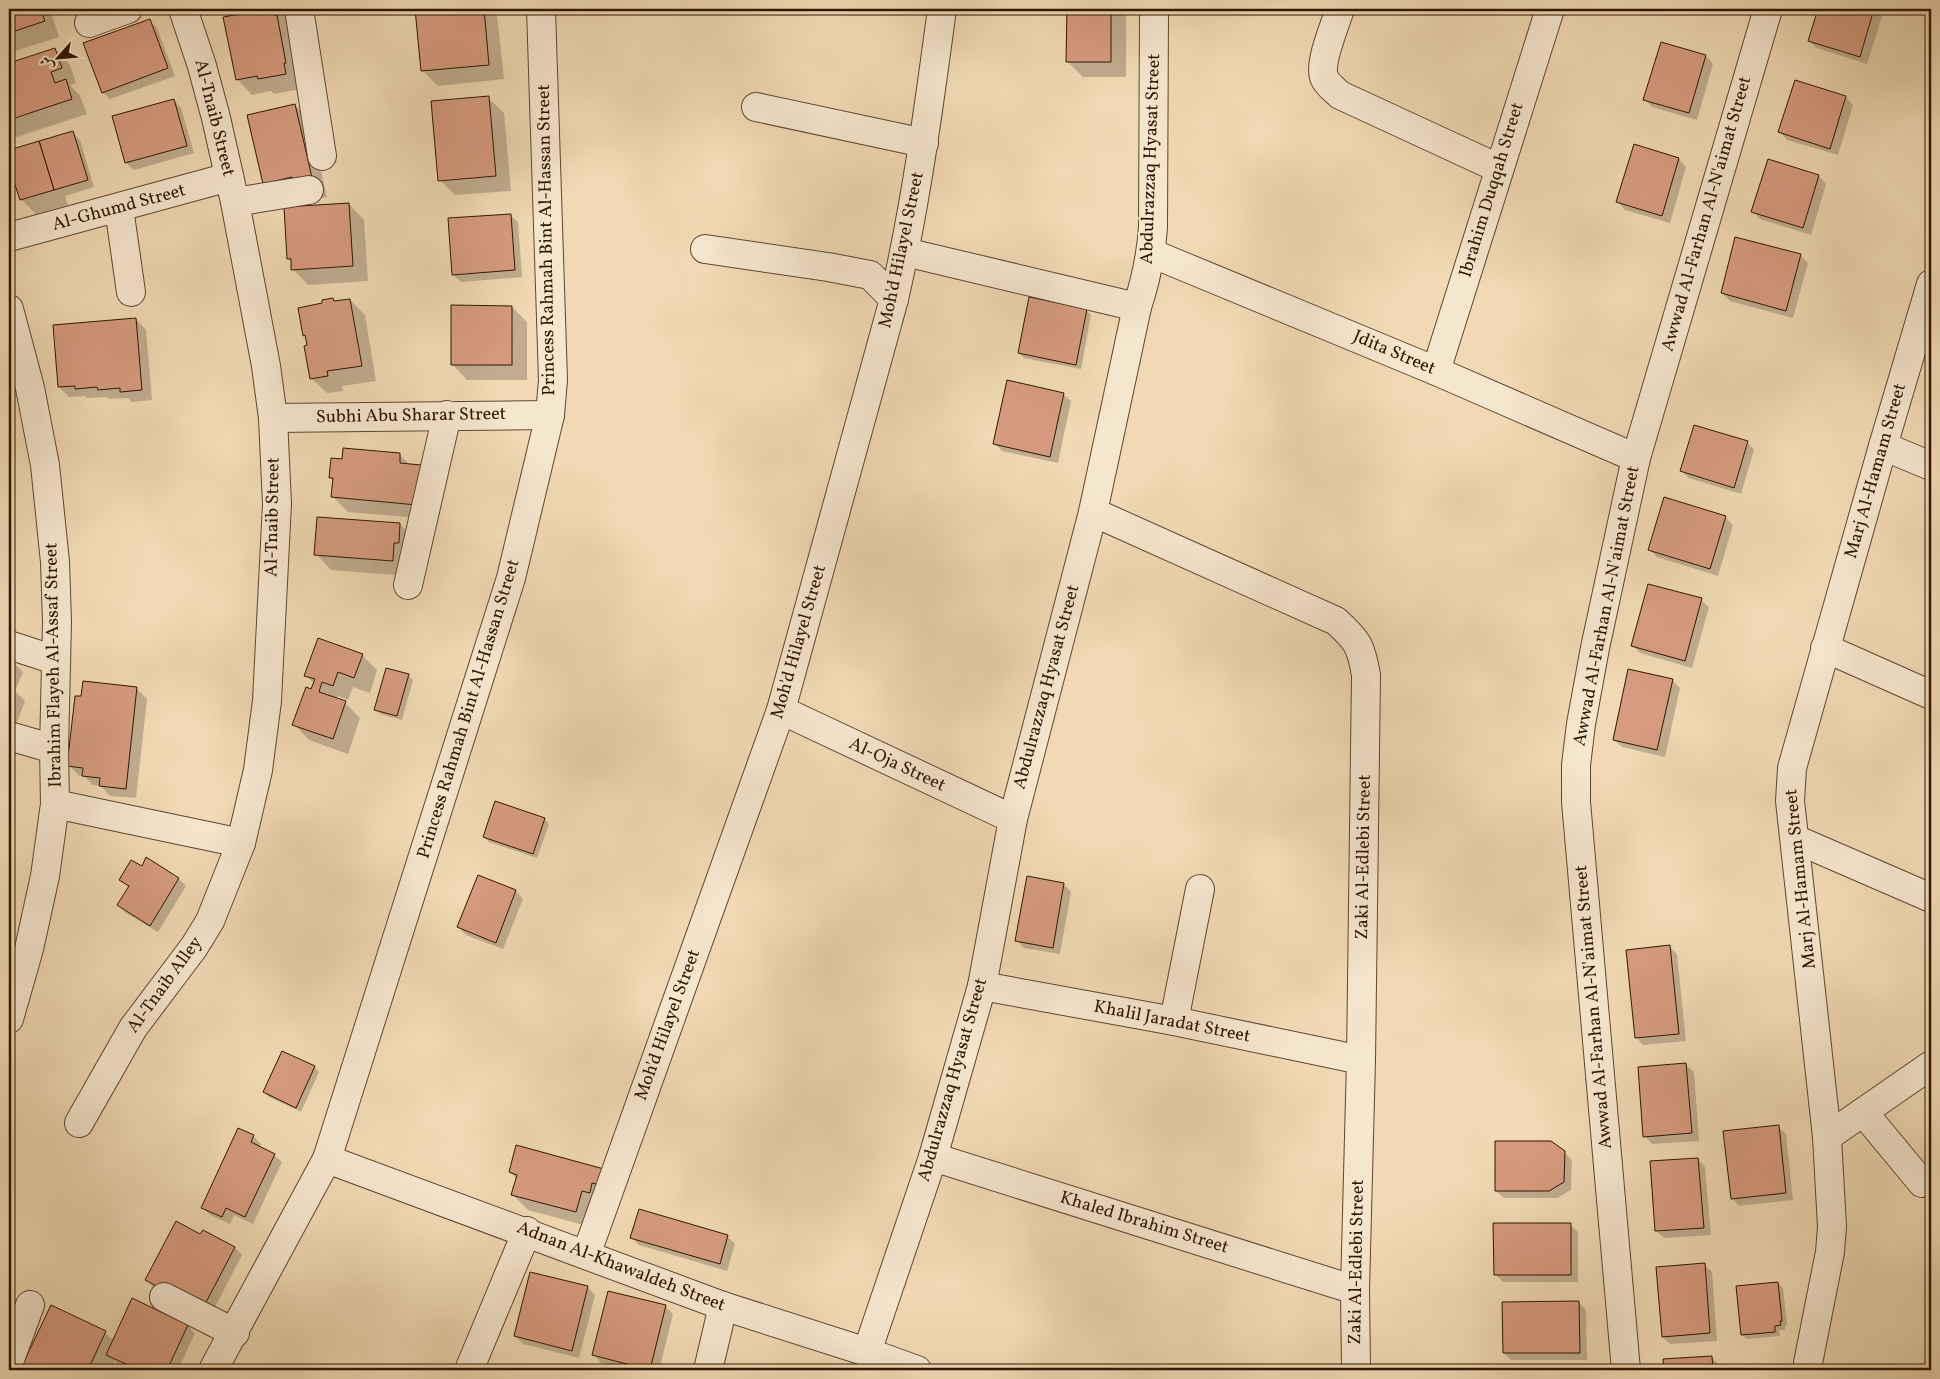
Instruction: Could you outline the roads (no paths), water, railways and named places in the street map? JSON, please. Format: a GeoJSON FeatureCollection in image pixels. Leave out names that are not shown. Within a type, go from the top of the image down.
{"type":"FeatureCollection","features":[{"type":"Feature","properties":{"kind":"street"},"geometry":{"type":"LineString","coordinates":[[90,23],[128,9]]}},
{"type":"Feature","properties":{"kind":"street","name":"Al-Tnaib Street"},"geometry":{"type":"LineString","coordinates":[[183,9],[205,75],[232,190],[266,366],[273,418],[277,504],[267,701],[258,770],[241,843]]}},
{"type":"Feature","properties":{"kind":"street"},"geometry":{"type":"LineString","coordinates":[[299,9],[322,156]]}},
{"type":"Feature","properties":{"kind":"street","name":"Princess Rahmah Bint Al-Hassan Street"},"geometry":{"type":"LineString","coordinates":[[213,1370],[235,1333],[327,1159],[511,578],[550,415],[553,380],[541,9]]}},
{"type":"Feature","properties":{"kind":"street","name":"Moh'd Hilayel Street"},"geometry":{"type":"LineString","coordinates":[[586,1255],[781,710],[894,299],[905,252],[924,142],[942,9]]}},
{"type":"Feature","properties":{"kind":"street","name":"Abdulrazzaq Hyasat Street"},"geometry":{"type":"LineString","coordinates":[[867,1352],[933,1157],[982,986],[1012,819],[1094,512],[1137,307],[1146,281],[1151,253],[1154,9]]}},
{"type":"Feature","properties":{"kind":"street"},"geometry":{"type":"LineString","coordinates":[[1340,9],[1323,67],[1324,77],[1330,86],[1340,94],[1498,168]]}},
{"type":"Feature","properties":{"kind":"street","name":"Ibrahim Duqqah Street"},"geometry":{"type":"LineString","coordinates":[[1436,371],[1498,168],[1550,9]]}},
{"type":"Feature","properties":{"kind":"street","name":"Awwad Al-Farhan Al-N'aimat Street"},"geometry":{"type":"LineString","coordinates":[[1626,1370],[1576,802],[1576,765],[1580,724],[1636,458],[1768,9]]}},
{"type":"Feature","properties":{"kind":"street"},"geometry":{"type":"LineString","coordinates":[[756,108],[924,142]]}},
{"type":"Feature","properties":{"kind":"street","name":"Al-Ghumd Street"},"geometry":{"type":"LineString","coordinates":[[9,238],[119,208],[232,190],[309,190]]}},
{"type":"Feature","properties":{"kind":"street"},"geometry":{"type":"LineString","coordinates":[[119,208],[131,292]]}},
{"type":"Feature","properties":{"kind":"street"},"geometry":{"type":"LineString","coordinates":[[705,249],[828,267],[870,276],[894,299]]}},
{"type":"Feature","properties":{"kind":"street"},"geometry":{"type":"LineString","coordinates":[[905,252],[1137,307]]}},
{"type":"Feature","properties":{"kind":"street","name":"Jdita Street"},"geometry":{"type":"LineString","coordinates":[[1151,253],[1436,371],[1636,458]]}},
{"type":"Feature","properties":{"kind":"street","name":"Marj Al-Hamam Street"},"geometry":{"type":"LineString","coordinates":[[1809,1370],[1808,1363],[1830,1252],[1832,1227],[1827,1137],[1790,801],[1792,768],[1931,284]]}},
{"type":"Feature","properties":{"kind":"street","name":"Ibrahim Flayeh Al-Assaf Street"},"geometry":{"type":"LineString","coordinates":[[9,309],[30,388],[45,465],[55,562],[55,804],[45,876],[29,949],[9,1019]]}},
{"type":"Feature","properties":{"kind":"street"},"geometry":{"type":"LineString","coordinates":[[408,585],[447,415]]}},
{"type":"Feature","properties":{"kind":"street","name":"Subhi Abu Sharar Street"},"geometry":{"type":"LineString","coordinates":[[273,418],[550,415]]}},
{"type":"Feature","properties":{"kind":"street"},"geometry":{"type":"LineString","coordinates":[[1883,446],[1931,466]]}},
{"type":"Feature","properties":{"kind":"street","name":"Zaki Al-Edlebi Street"},"geometry":{"type":"LineString","coordinates":[[1094,512],[1336,621],[1356,638],[1363,655],[1366,675],[1362,1060],[1355,1290],[1356,1370]]}},
{"type":"Feature","properties":{"kind":"street"},"geometry":{"type":"LineString","coordinates":[[9,645],[55,660]]}},
{"type":"Feature","properties":{"kind":"street"},"geometry":{"type":"LineString","coordinates":[[1825,648],[1931,694]]}},
{"type":"Feature","properties":{"kind":"street","name":"Al-Oja Street"},"geometry":{"type":"LineString","coordinates":[[781,710],[1012,819]]}},
{"type":"Feature","properties":{"kind":"street"},"geometry":{"type":"LineString","coordinates":[[9,736],[54,749]]}},
{"type":"Feature","properties":{"kind":"street"},"geometry":{"type":"LineString","coordinates":[[55,804],[241,843]]}},
{"type":"Feature","properties":{"kind":"street"},"geometry":{"type":"LineString","coordinates":[[1795,840],[1931,898]]}},
{"type":"Feature","properties":{"kind":"street","name":"Al-Tnaib Alley"},"geometry":{"type":"LineString","coordinates":[[79,1123],[133,1028],[194,947],[210,921],[241,843]]}},
{"type":"Feature","properties":{"kind":"street"},"geometry":{"type":"LineString","coordinates":[[1174,1021],[1200,889]]}},
{"type":"Feature","properties":{"kind":"street","name":"Khalil Jaradat Street"},"geometry":{"type":"LineString","coordinates":[[982,986],[1174,1021],[1362,1060]]}},
{"type":"Feature","properties":{"kind":"street"},"geometry":{"type":"LineString","coordinates":[[1827,1137],[1931,1065]]}},
{"type":"Feature","properties":{"kind":"street"},"geometry":{"type":"LineString","coordinates":[[1864,1113],[1922,1183]]}},
{"type":"Feature","properties":{"kind":"street","name":"Khaled Ibrahim Street"},"geometry":{"type":"LineString","coordinates":[[933,1157],[1355,1290]]}},
{"type":"Feature","properties":{"kind":"street","name":"Adnan Al-Khawaldeh Street"},"geometry":{"type":"LineString","coordinates":[[327,1159],[527,1231],[723,1306],[917,1370]]}},
{"type":"Feature","properties":{"kind":"street"},"geometry":{"type":"LineString","coordinates":[[469,1370],[527,1231]]}},
{"type":"Feature","properties":{"kind":"street"},"geometry":{"type":"LineString","coordinates":[[164,1297],[235,1333]]}},
{"type":"Feature","properties":{"kind":"street"},"geometry":{"type":"LineString","coordinates":[[9,1362],[30,1305]]}},
{"type":"Feature","properties":{"kind":"street"},"geometry":{"type":"LineString","coordinates":[[708,1370],[723,1306]]}}]}
